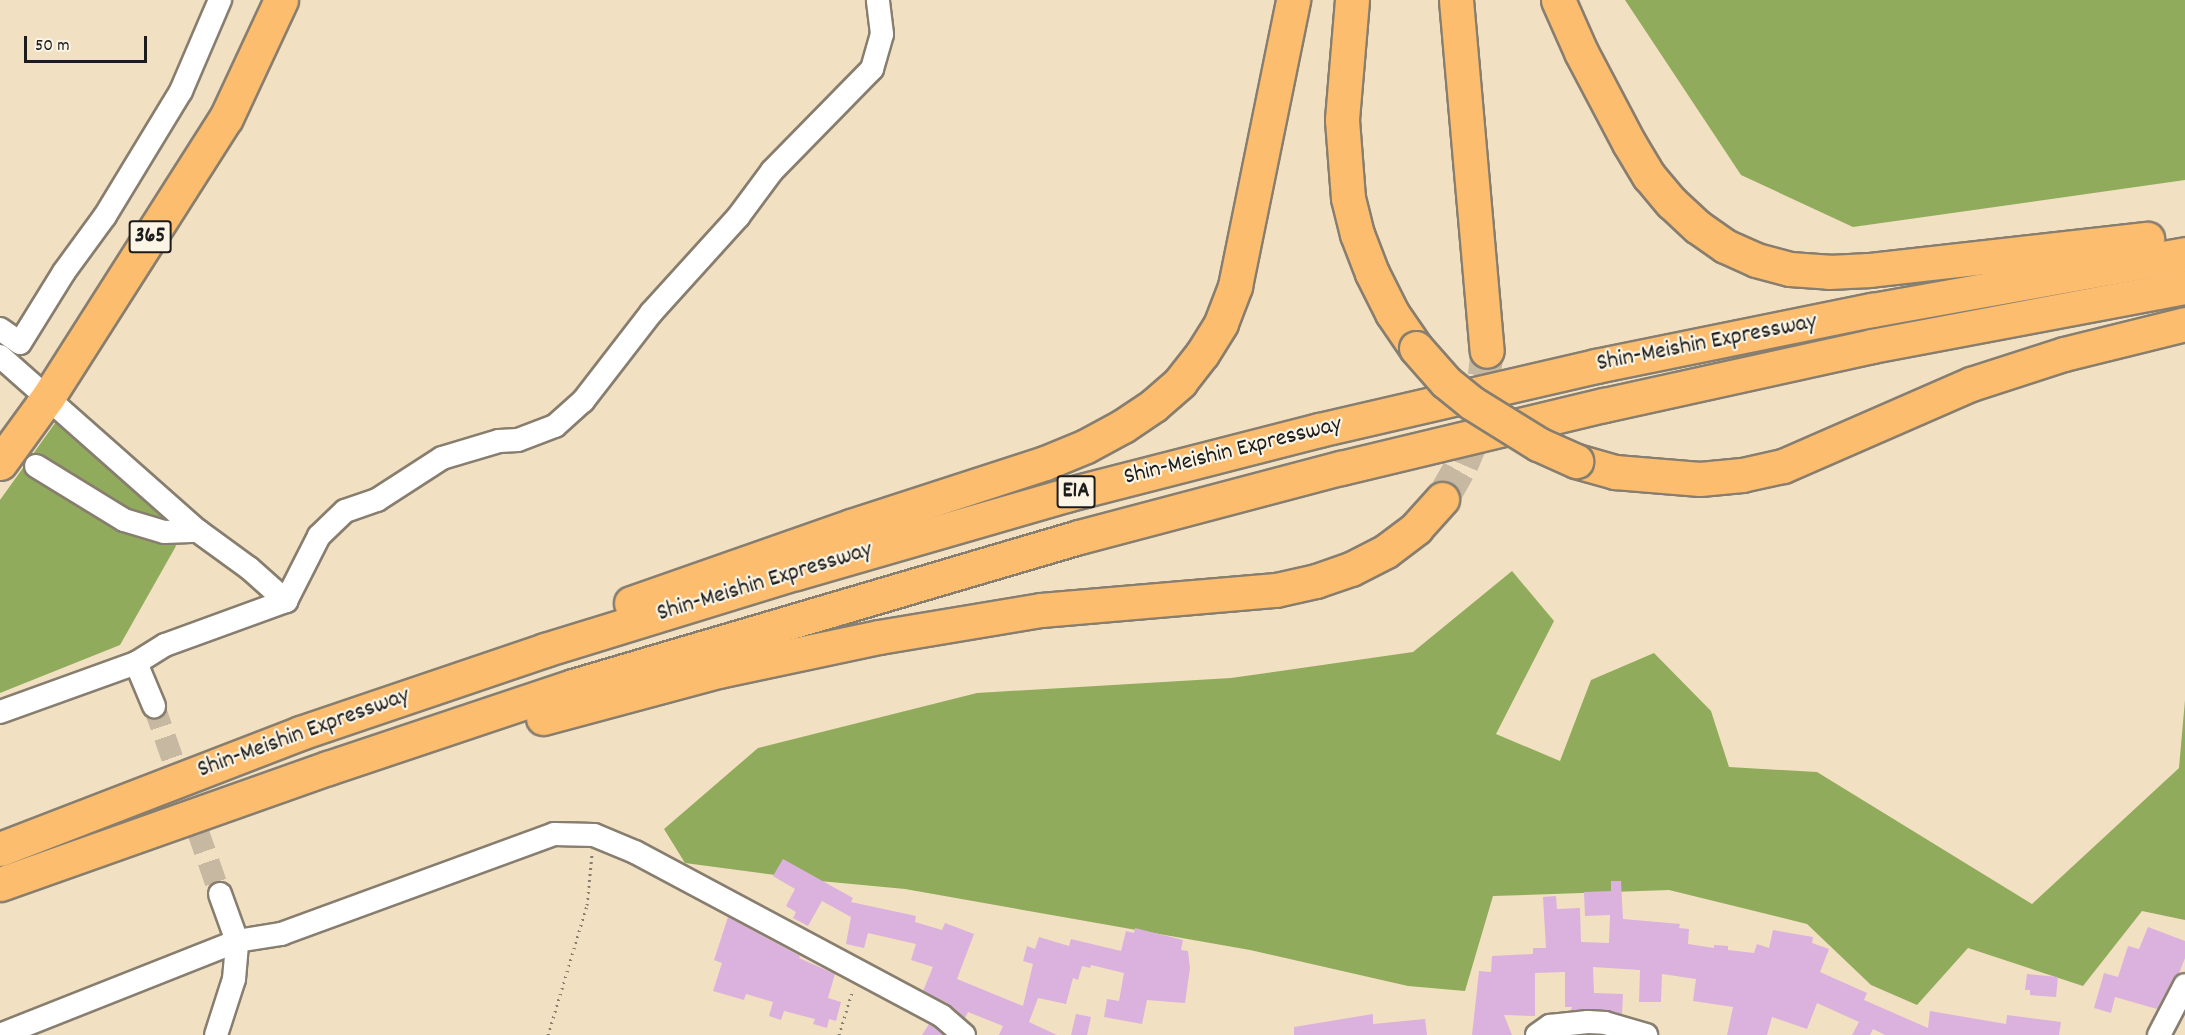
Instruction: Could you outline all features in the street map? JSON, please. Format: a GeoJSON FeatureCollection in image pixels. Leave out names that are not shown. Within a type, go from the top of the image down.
{"type":"FeatureCollection","features":[{"type":"Feature","properties":{"kind":"highway","name":"365"},"geometry":{"type":"LineString","coordinates":[[0,463],[48,397],[226,118],[281,0]]}},
{"type":"Feature","properties":{"kind":"highway"},"geometry":{"type":"LineString","coordinates":[[300,733],[673,586],[1045,463],[1095,441],[1154,405],[1180,382],[1202,354],[1221,323],[1235,286],[1293,0]]}},
{"type":"Feature","properties":{"kind":"highway"},"geometry":{"type":"LineString","coordinates":[[1352,0],[1342,120],[1348,198],[1357,234],[1372,273],[1392,313],[1416,348],[1446,382],[1500,423],[1576,461],[1615,472],[1700,479],[1742,475],[1783,466],[1971,384],[2064,354],[2185,324]]}},
{"type":"Feature","properties":{"kind":"highway"},"geometry":{"type":"LineString","coordinates":[[1456,0],[1487,351]]}},
{"type":"Feature","properties":{"kind":"highway"},"geometry":{"type":"LineString","coordinates":[[1558,0],[1581,52],[1629,144],[1649,176],[1672,203],[1698,227],[1725,246],[1756,260],[1790,269],[1829,272],[1869,270],[2185,235]]}},
{"type":"Feature","properties":{"kind":"highway","name":"Shin-Meishin Expressway"},"geometry":{"type":"LineString","coordinates":[[0,849],[300,733],[545,650],[796,573],[1066,495],[1319,430],[1596,366],[1872,310],[2185,254]]}},
{"type":"Feature","properties":{"kind":"highway","name":"Shin-Meishin Expressway"},"geometry":{"type":"LineString","coordinates":[[0,884],[573,686],[1079,537],[1341,468],[1616,403],[1872,346],[2185,287]]}},
{"type":"Feature","properties":{"kind":"highway"},"geometry":{"type":"LineString","coordinates":[[79,855],[492,732],[741,666],[879,637],[1041,610],[1276,590],[1316,581],[1351,569],[1386,551],[1416,528],[1442,499]]}},
{"type":"Feature","properties":{"kind":"street"},"geometry":{"type":"LineString","coordinates":[[0,329],[20,343],[64,272],[105,216],[181,91],[220,0]]}},
{"type":"Feature","properties":{"kind":"street"},"geometry":{"type":"LineString","coordinates":[[0,711],[136,663],[165,645],[286,601],[319,536],[345,511],[378,500],[442,458],[500,441],[518,440],[555,426],[583,401],[651,313],[738,217],[772,171],[872,69],[882,34],[878,0]]}},
{"type":"Feature","properties":{"kind":"street"},"geometry":{"type":"LineString","coordinates":[[0,356],[198,531],[249,568],[286,601]]}},
{"type":"Feature","properties":{"kind":"street"},"geometry":{"type":"LineString","coordinates":[[36,466],[124,520],[164,532],[198,531]]}},
{"type":"Feature","properties":{"kind":"street"},"geometry":{"type":"LineString","coordinates":[[136,663],[154,706]]}},
{"type":"Feature","properties":{"kind":"street"},"geometry":{"type":"LineString","coordinates":[[0,1035],[237,941],[281,934],[554,834],[594,835],[635,852],[942,1016],[964,1035]]}},
{"type":"Feature","properties":{"kind":"street"},"geometry":{"type":"LineString","coordinates":[[216,1035],[234,979],[237,941],[220,894]]}},
{"type":"Feature","properties":{"kind":"street"},"geometry":{"type":"LineString","coordinates":[[2159,1035],[2185,985]]}},
{"type":"Feature","properties":{"kind":"street"},"geometry":{"type":"LineString","coordinates":[[1538,1035],[1550,1026],[1588,1022],[1605,1023],[1646,1035]]}},
{"type":"Feature","properties":{"kind":"path"},"geometry":{"type":"LineString","coordinates":[[548,1035],[587,905],[594,835]]}},
{"type":"Feature","properties":{"kind":"path"},"geometry":{"type":"LineString","coordinates":[[839,1035],[858,973]]}},
{"type":"Feature","properties":{"kind":"green space"},"geometry":{"type":"Polygon","coordinates":[[[1625,0],[2185,0],[2185,180],[1853,227],[1741,175],[1625,0]]]}},
{"type":"Feature","properties":{"kind":"green space"},"geometry":{"type":"Polygon","coordinates":[[[58,419],[152,493],[176,546],[120,645],[0,693],[0,500],[58,419]]]}},
{"type":"Feature","properties":{"kind":"green space"},"geometry":{"type":"Polygon","coordinates":[[[1512,571],[1554,621],[1496,734],[1560,761],[1591,680],[1654,653],[1711,711],[1729,767],[1817,772],[2032,904],[2179,768],[2185,700],[2185,920],[2142,911],[2083,986],[1968,948],[1917,1005],[1871,985],[1807,924],[1669,890],[1493,896],[1465,991],[1408,986],[1250,950],[905,889],[820,881],[685,863],[664,829],[758,748],[977,693],[1231,678],[1413,652],[1512,571]]]}},
{"type":"Feature","properties":{"kind":"building"},"geometry":{"type":"Polygon","coordinates":[[[783,859],[853,898],[851,902],[916,916],[915,922],[942,930],[945,923],[974,934],[957,979],[1023,1006],[1033,964],[1023,961],[1027,946],[1035,949],[1039,937],[1069,946],[1071,939],[1121,951],[1126,931],[1134,933],[1135,928],[1183,940],[1181,950],[1188,951],[1190,968],[1185,1003],[1147,1000],[1142,1024],[1104,1017],[1107,999],[1119,1001],[1124,973],[1091,965],[1090,968],[1082,966],[1078,980],[1073,978],[1066,1004],[1038,998],[1029,1022],[1057,1035],[999,1035],[1003,1026],[968,1012],[965,1018],[949,1004],[923,991],[933,967],[911,960],[916,944],[868,933],[864,948],[846,944],[851,917],[822,901],[808,926],[793,918],[796,912],[786,906],[795,889],[773,876],[783,859]]]}},
{"type":"Feature","properties":{"kind":"building"},"geometry":{"type":"Polygon","coordinates":[[[1611,881],[1621,881],[1623,919],[1680,924],[1679,928],[1689,929],[1688,944],[1714,948],[1714,945],[1728,946],[1728,950],[1754,953],[1757,944],[1769,948],[1773,930],[1813,937],[1812,943],[1829,949],[1820,972],[1867,993],[1864,1000],[1928,1028],[1930,1011],[2006,1024],[2007,1015],[2061,1022],[2059,1035],[1885,1035],[1873,1029],[1870,1035],[1852,1035],[1859,1022],[1817,1003],[1807,1029],[1772,1017],[1767,1035],[1727,1035],[1733,1007],[1693,1001],[1696,979],[1662,974],[1661,1002],[1639,1002],[1640,970],[1593,967],[1594,993],[1623,994],[1622,1014],[1606,1010],[1571,1010],[1572,1007],[1565,1007],[1565,972],[1535,973],[1535,1016],[1504,1015],[1512,1035],[1472,1035],[1479,971],[1491,972],[1492,956],[1533,954],[1533,948],[1546,948],[1543,897],[1556,896],[1557,909],[1580,908],[1581,942],[1609,943],[1610,915],[1585,916],[1584,892],[1611,891],[1611,881]]]}},
{"type":"Feature","properties":{"kind":"building"},"geometry":{"type":"Polygon","coordinates":[[[728,917],[800,956],[799,958],[835,974],[828,998],[841,1002],[836,1021],[829,1019],[827,1028],[813,1024],[815,1019],[784,1011],[781,1020],[769,1016],[773,1002],[746,994],[744,1000],[713,991],[722,963],[714,960],[728,917]]]}},
{"type":"Feature","properties":{"kind":"building"},"geometry":{"type":"Polygon","coordinates":[[[2148,927],[2185,941],[2185,958],[2179,973],[2173,979],[2157,1009],[2115,997],[2111,1013],[2094,1008],[2104,973],[2118,977],[2128,946],[2139,949],[2148,927]]]}},
{"type":"Feature","properties":{"kind":"building"},"geometry":{"type":"Polygon","coordinates":[[[2027,974],[2058,977],[2056,997],[2030,995],[2030,990],[2025,990],[2027,974]]]}},
{"type":"Feature","properties":{"kind":"building"},"geometry":{"type":"Polygon","coordinates":[[[1076,1014],[1091,1017],[1087,1035],[1071,1035],[1076,1014]]]}},
{"type":"Feature","properties":{"kind":"building"},"geometry":{"type":"Polygon","coordinates":[[[1373,1014],[1373,1024],[1425,1019],[1427,1035],[1294,1035],[1294,1027],[1373,1014]]]}},
{"type":"Feature","properties":{"kind":"building"},"geometry":{"type":"Polygon","coordinates":[[[929,1024],[934,1027],[943,1035],[922,1035],[929,1024]]]}},
{"type":"Feature","properties":{"kind":"tunnel"},"geometry":{"type":"LineString","coordinates":[[1442,499],[1462,464],[1479,424],[1487,351]]}},
{"type":"Feature","properties":{"kind":"tunnel"},"geometry":{"type":"LineString","coordinates":[[154,706],[220,894]]}}]}
